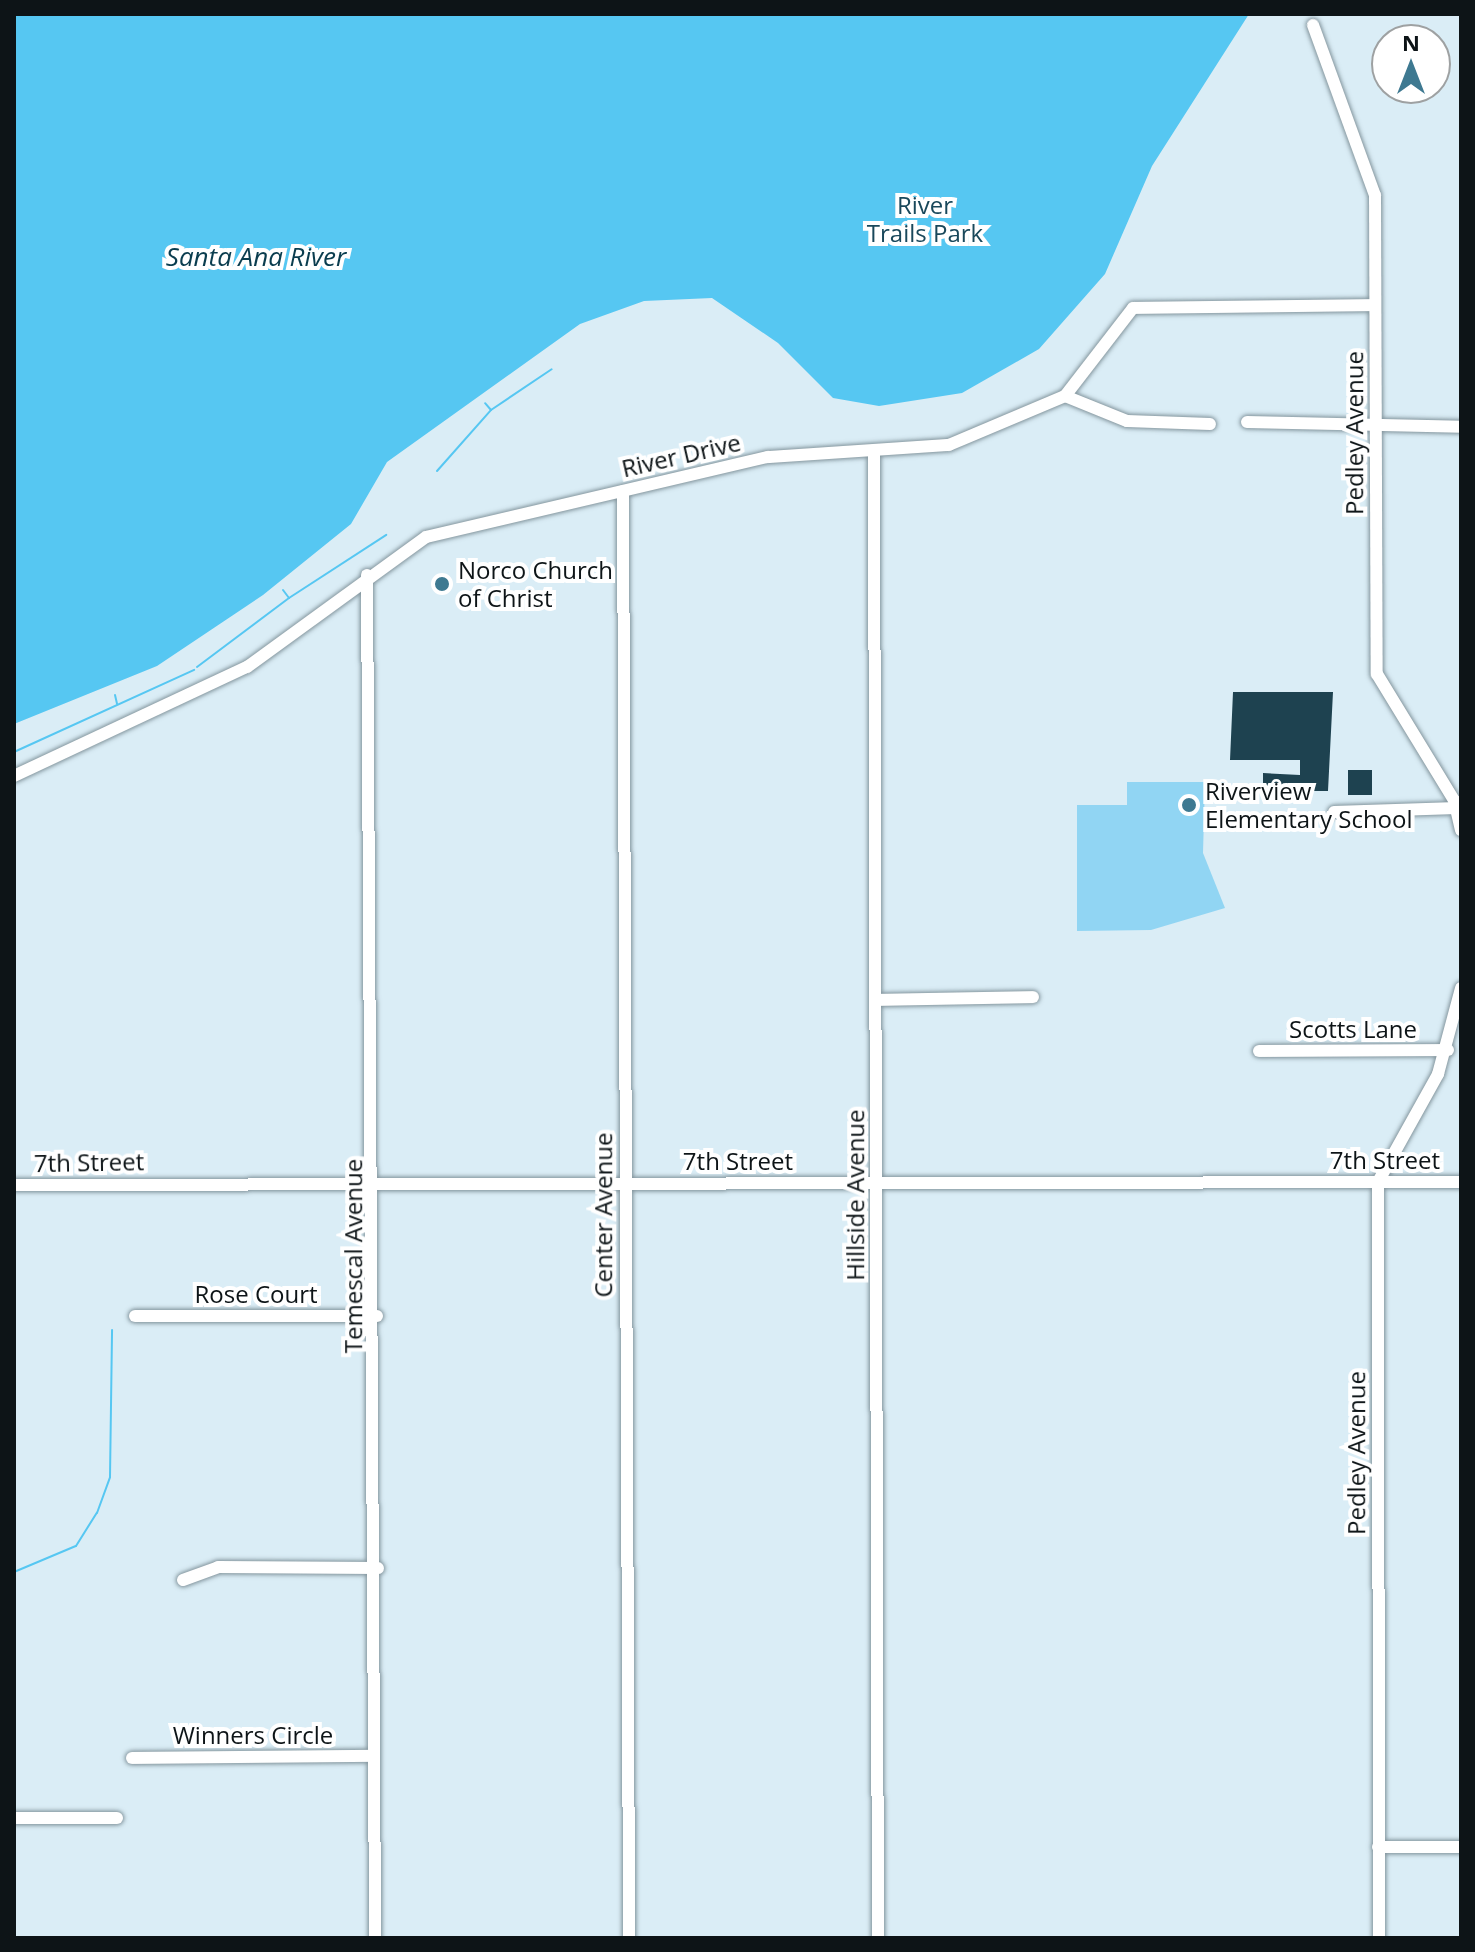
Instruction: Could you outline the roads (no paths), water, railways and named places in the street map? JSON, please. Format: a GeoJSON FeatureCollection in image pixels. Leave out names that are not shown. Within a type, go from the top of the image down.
{"type":"FeatureCollection","features":[{"type":"Feature","properties":{"kind":"street","name":"Pedley Avenue"},"geometry":{"type":"LineString","coordinates":[[1313,25],[1372,178],[1377,426],[1377,674],[1457,808],[1461,830]]}},
{"type":"Feature","properties":{"kind":"street","name":"River Drive"},"geometry":{"type":"LineString","coordinates":[[14,776],[198,696],[292,638],[367,575],[426,537],[768,457],[874,453],[949,445],[1065,396],[1133,308],[1375,305]]}},
{"type":"Feature","properties":{"kind":"street"},"geometry":{"type":"LineString","coordinates":[[1065,396],[1127,421],[1210,424]]}},
{"type":"Feature","properties":{"kind":"street"},"geometry":{"type":"LineString","coordinates":[[1247,422],[1461,427]]}},
{"type":"Feature","properties":{"kind":"street","name":"Hillside Avenue"},"geometry":{"type":"LineString","coordinates":[[874,453],[878,1000],[878,1938]]}},
{"type":"Feature","properties":{"kind":"street","name":"Center Avenue"},"geometry":{"type":"LineString","coordinates":[[623,491],[629,1938]]}},
{"type":"Feature","properties":{"kind":"street","name":"Temescal Avenue"},"geometry":{"type":"LineString","coordinates":[[367,575],[377,1316],[375,1938]]}},
{"type":"Feature","properties":{"kind":"street"},"geometry":{"type":"LineString","coordinates":[[1334,812],[1457,808]]}},
{"type":"Feature","properties":{"kind":"street","name":"Pedley Avenue"},"geometry":{"type":"LineString","coordinates":[[1379,1938],[1378,1182],[1448,1050],[1461,988]]}},
{"type":"Feature","properties":{"kind":"street"},"geometry":{"type":"LineString","coordinates":[[878,1000],[1033,997]]}},
{"type":"Feature","properties":{"kind":"street","name":"Scotts Lane"},"geometry":{"type":"LineString","coordinates":[[1259,1051],[1448,1050]]}},
{"type":"Feature","properties":{"kind":"street","name":"7th Street"},"geometry":{"type":"LineString","coordinates":[[14,1185],[1461,1182]]}},
{"type":"Feature","properties":{"kind":"street","name":"Rose Court"},"geometry":{"type":"LineString","coordinates":[[135,1316],[377,1316]]}},
{"type":"Feature","properties":{"kind":"street"},"geometry":{"type":"LineString","coordinates":[[183,1580],[218,1567],[378,1568]]}},
{"type":"Feature","properties":{"kind":"street","name":"Winners Circle"},"geometry":{"type":"LineString","coordinates":[[132,1758],[374,1756]]}},
{"type":"Feature","properties":{"kind":"street"},"geometry":{"type":"LineString","coordinates":[[14,1818],[117,1818]]}},
{"type":"Feature","properties":{"kind":"street"},"geometry":{"type":"LineString","coordinates":[[1378,1847],[1461,1847]]}},
{"type":"Feature","properties":{"kind":"water","name":"Santa Ana River"},"geometry":{"type":"Polygon","coordinates":[[[14,14],[1249,14],[1152,166],[1105,274],[1039,349],[962,393],[879,406],[833,398],[778,343],[712,298],[644,301],[580,324],[387,462],[351,524],[263,595],[157,666],[14,724],[14,14]]]}},
{"type":"Feature","properties":{"kind":"waterway"},"geometry":{"type":"LineString","coordinates":[[491,410],[552,369]]}},
{"type":"Feature","properties":{"kind":"waterway"},"geometry":{"type":"LineString","coordinates":[[437,471],[491,410],[485,403]]}},
{"type":"Feature","properties":{"kind":"waterway"},"geometry":{"type":"LineString","coordinates":[[283,590],[289,598],[386,535]]}},
{"type":"Feature","properties":{"kind":"waterway"},"geometry":{"type":"LineString","coordinates":[[197,667],[289,598]]}},
{"type":"Feature","properties":{"kind":"waterway"},"geometry":{"type":"LineString","coordinates":[[14,752],[194,670]]}},
{"type":"Feature","properties":{"kind":"waterway"},"geometry":{"type":"LineString","coordinates":[[115,695],[117,704]]}},
{"type":"Feature","properties":{"kind":"waterway"},"geometry":{"type":"LineString","coordinates":[[14,1572],[76,1546],[97,1513],[110,1477],[112,1330]]}},
{"type":"Feature","properties":{"kind":"place","name":"Norco Church of Christ"},"geometry":{"type":"Point","coordinates":[442,584]}},
{"type":"Feature","properties":{"kind":"place","name":"Riverview Elementary School"},"geometry":{"type":"Point","coordinates":[1189,805]}},
{"type":"Feature","properties":{"kind":"park label","name":"River Trails Park"},"geometry":{"type":"Point","coordinates":[925,219]}}]}
